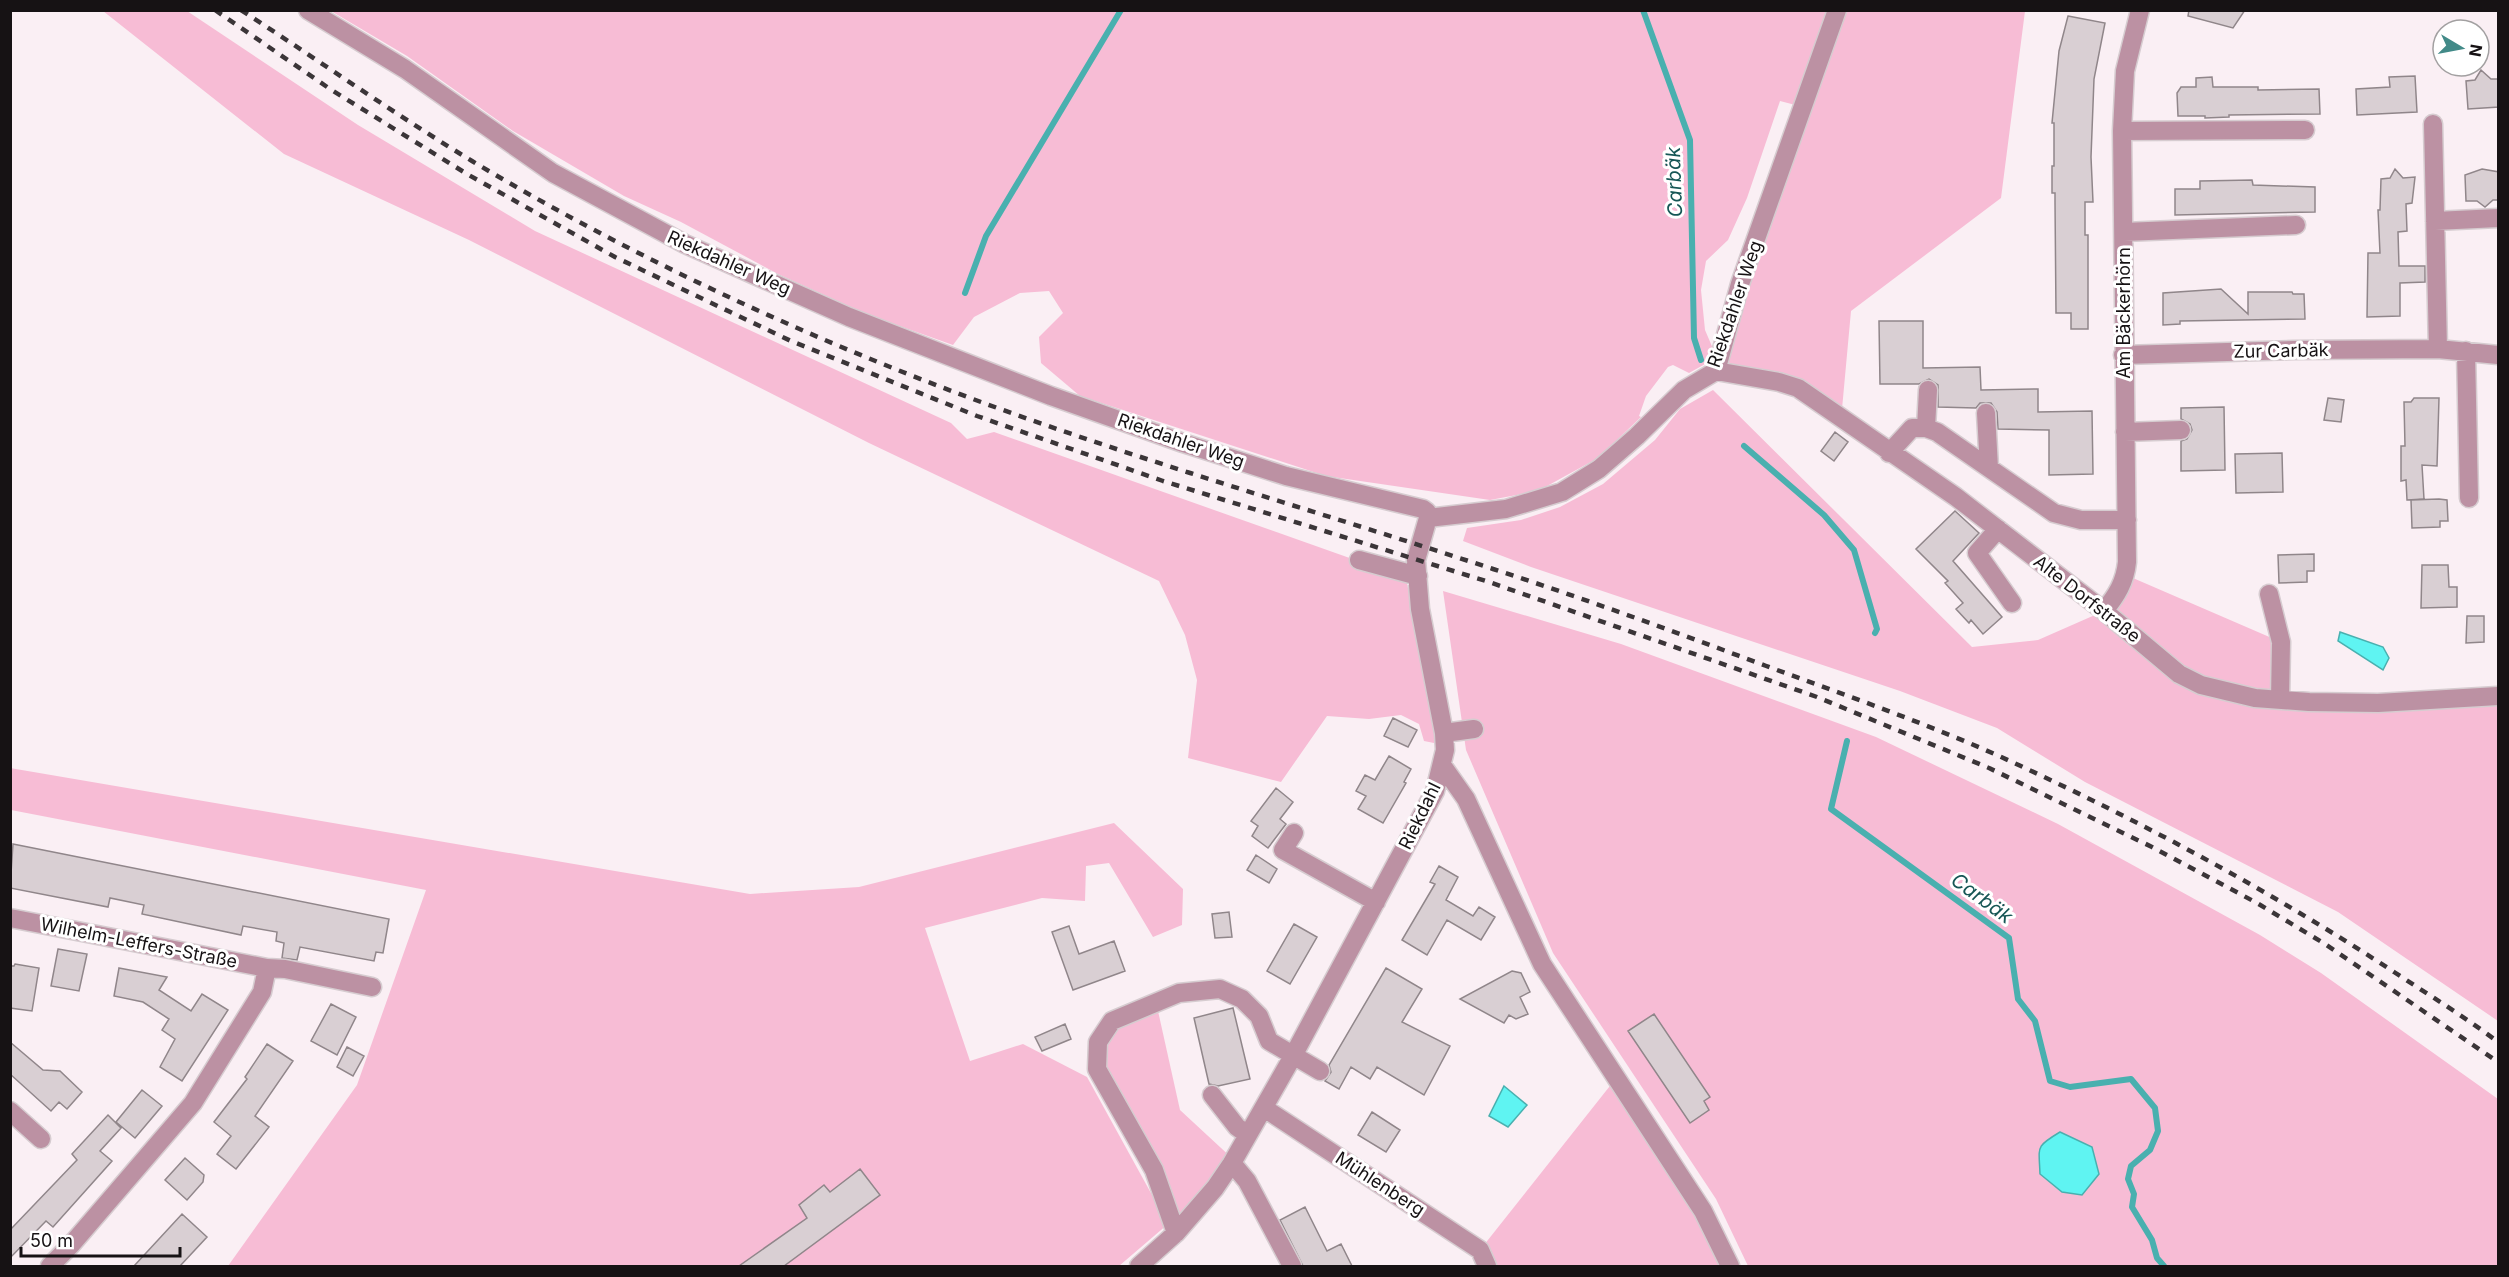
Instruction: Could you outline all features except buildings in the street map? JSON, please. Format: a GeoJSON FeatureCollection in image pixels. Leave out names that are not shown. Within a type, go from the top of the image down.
{"type":"FeatureCollection","features":[{"type":"Feature","properties":{"kind":"street","name":"Riekdahler Weg"},"geometry":{"type":"LineString","coordinates":[[308,10],[405,69],[553,173],[685,244],[849,317],[1051,396],[1183,443],[1286,476],[1423,509],[1427,512],[1428,518],[1506,509],[1562,492],[1599,469],[1684,390],[1716,372],[1740,284],[1838,10]]}},
{"type":"Feature","properties":{"kind":"street","name":"Am Bäckerhörn"},"geometry":{"type":"LineString","coordinates":[[2104,611],[2118,595],[2126,574],[2122,131],[2126,71],[2140,10]]}},
{"type":"Feature","properties":{"kind":"street"},"geometry":{"type":"LineString","coordinates":[[2433,124],[2438,349]]}},
{"type":"Feature","properties":{"kind":"street"},"geometry":{"type":"LineString","coordinates":[[2122,131],[2305,130]]}},
{"type":"Feature","properties":{"kind":"street"},"geometry":{"type":"LineString","coordinates":[[2435,220],[2499,218]]}},
{"type":"Feature","properties":{"kind":"street"},"geometry":{"type":"LineString","coordinates":[[2124,232],[2296,225]]}},
{"type":"Feature","properties":{"kind":"street","name":"Zur Carbäk"},"geometry":{"type":"LineString","coordinates":[[2123,355],[2438,349],[2499,355]]}},
{"type":"Feature","properties":{"kind":"street"},"geometry":{"type":"LineString","coordinates":[[2466,351],[2469,498]]}},
{"type":"Feature","properties":{"kind":"street","name":"Alte Dorfstraße"},"geometry":{"type":"LineString","coordinates":[[1716,372],[1779,382],[1798,388],[1998,529],[2104,611],[2180,674],[2201,685],[2228,693],[2280,700],[2378,703],[2499,696]]}},
{"type":"Feature","properties":{"kind":"street"},"geometry":{"type":"LineString","coordinates":[[1926,428],[1928,390]]}},
{"type":"Feature","properties":{"kind":"street"},"geometry":{"type":"LineString","coordinates":[[1986,413],[1989,468]]}},
{"type":"Feature","properties":{"kind":"street"},"geometry":{"type":"LineString","coordinates":[[1889,453],[1912,428],[1926,428],[1937,432],[2054,513],[2081,520],[2127,520]]}},
{"type":"Feature","properties":{"kind":"street"},"geometry":{"type":"LineString","coordinates":[[2125,432],[2181,430]]}},
{"type":"Feature","properties":{"kind":"street","name":"Riekdahl"},"geometry":{"type":"LineString","coordinates":[[1139,1266],[1176,1233],[1215,1188],[1232,1163],[1293,1056],[1435,790],[1445,750],[1444,733],[1420,609],[1416,560],[1428,518]]}},
{"type":"Feature","properties":{"kind":"street"},"geometry":{"type":"LineString","coordinates":[[1998,529],[1977,553],[2012,603]]}},
{"type":"Feature","properties":{"kind":"street"},"geometry":{"type":"LineString","coordinates":[[1359,560],[1418,576]]}},
{"type":"Feature","properties":{"kind":"street"},"geometry":{"type":"LineString","coordinates":[[2269,594],[2281,642],[2280,700]]}},
{"type":"Feature","properties":{"kind":"street"},"geometry":{"type":"LineString","coordinates":[[1444,733],[1474,729]]}},
{"type":"Feature","properties":{"kind":"street"},"geometry":{"type":"LineString","coordinates":[[1442,765],[1466,799],[1542,964],[1704,1211],[1730,1266]]}},
{"type":"Feature","properties":{"kind":"street"},"geometry":{"type":"LineString","coordinates":[[1294,833],[1283,850],[1376,902]]}},
{"type":"Feature","properties":{"kind":"street","name":"Wilhelm-Leffers-Straße"},"geometry":{"type":"LineString","coordinates":[[10,918],[372,987]]}},
{"type":"Feature","properties":{"kind":"street"},"geometry":{"type":"LineString","coordinates":[[50,1266],[71,1245],[193,1103],[262,992],[267,968]]}},
{"type":"Feature","properties":{"kind":"street"},"geometry":{"type":"LineString","coordinates":[[1176,1233],[1154,1170],[1097,1069],[1098,1042],[1112,1021],[1179,993],[1220,989],[1242,999],[1259,1016],[1269,1041],[1320,1071]]}},
{"type":"Feature","properties":{"kind":"street"},"geometry":{"type":"LineString","coordinates":[[1212,1095],[1237,1127],[1248,1136]]}},
{"type":"Feature","properties":{"kind":"street","name":"Mühlenberg"},"geometry":{"type":"LineString","coordinates":[[1264,1108],[1480,1250],[1487,1266]]}},
{"type":"Feature","properties":{"kind":"street"},"geometry":{"type":"LineString","coordinates":[[10,1110],[41,1139]]}},
{"type":"Feature","properties":{"kind":"street"},"geometry":{"type":"LineString","coordinates":[[1232,1163],[1247,1181],[1292,1266]]}},
{"type":"Feature","properties":{"kind":"shaded area"},"geometry":{"type":"Polygon","coordinates":[[[103,11],[187,11],[358,125],[535,231],[951,423],[967,439],[994,432],[1406,578],[1434,723],[1434,743],[1424,741],[1419,724],[1401,715],[1369,719],[1327,716],[1281,782],[1188,758],[1197,680],[1185,635],[1159,581],[869,443],[469,240],[284,154],[103,11]]]}},
{"type":"Feature","properties":{"kind":"shaded area"},"geometry":{"type":"Polygon","coordinates":[[[331,11],[2025,11],[2001,198],[1851,311],[1842,409],[1716,371],[1803,107],[1780,101],[1747,198],[1728,240],[1706,261],[1701,290],[1705,330],[1714,351],[1707,363],[1689,373],[1673,365],[1668,367],[1646,396],[1639,416],[1641,417],[1598,458],[1538,491],[1490,500],[1326,476],[1080,396],[1041,363],[1039,337],[1063,313],[1049,291],[1020,293],[974,317],[953,345],[866,314],[778,274],[681,222],[624,196],[513,131],[407,56],[331,11]]]}},
{"type":"Feature","properties":{"kind":"shaded area"},"geometry":{"type":"Polygon","coordinates":[[[1713,390],[1972,647],[2038,640],[2104,611],[2126,575],[2281,642],[2280,699],[2498,696],[2498,1021],[2338,912],[2085,782],[1997,728],[1900,691],[1531,567],[1463,541],[1467,528],[1521,520],[1560,507],[1603,484],[1655,440],[1680,409],[1713,390]]]}},
{"type":"Feature","properties":{"kind":"shaded area"},"geometry":{"type":"Polygon","coordinates":[[[1443,591],[1621,644],[1876,737],[2058,824],[2260,935],[2321,973],[2498,1099],[2498,1266],[1748,1266],[1716,1199],[1553,953],[1466,750],[1443,591]]]}},
{"type":"Feature","properties":{"kind":"shaded area"},"geometry":{"type":"Polygon","coordinates":[[[10,768],[750,894],[859,887],[1114,823],[1183,889],[1182,925],[1153,937],[1109,863],[1086,866],[1085,901],[1042,898],[925,928],[970,1061],[1023,1044],[1087,1077],[1168,1224],[1119,1266],[228,1266],[357,1085],[426,890],[11,810],[10,768]]]}},
{"type":"Feature","properties":{"kind":"shaded area"},"geometry":{"type":"Polygon","coordinates":[[[1156,1002],[1180,1110],[1234,1160],[1176,1233],[1097,1069],[1098,1042],[1156,1002]]]}},
{"type":"Feature","properties":{"kind":"shaded area"},"geometry":{"type":"Polygon","coordinates":[[[1617,1077],[1730,1266],[1487,1266],[1480,1250],[1617,1077]]]}},
{"type":"Feature","properties":{"kind":"water"},"geometry":{"type":"Polygon","coordinates":[[[2340,632],[2383,647],[2389,658],[2383,670],[2338,641],[2340,632]]]}},
{"type":"Feature","properties":{"kind":"water"},"geometry":{"type":"Polygon","coordinates":[[[1504,1086],[1527,1105],[1508,1127],[1489,1116],[1504,1086]]]}},
{"type":"Feature","properties":{"kind":"water"},"geometry":{"type":"Polygon","coordinates":[[[2060,1132],[2092,1147],[2099,1174],[2082,1195],[2062,1192],[2040,1174],[2040,1148],[2042,1144],[2060,1132]]]}},
{"type":"Feature","properties":{"kind":"waterway"},"geometry":{"type":"LineString","coordinates":[[965,293],[986,236],[1121,10]]}},
{"type":"Feature","properties":{"kind":"waterway","name":"Carbäk"},"geometry":{"type":"LineString","coordinates":[[1643,10],[1690,140],[1694,338],[1701,360]]}},
{"type":"Feature","properties":{"kind":"waterway","name":"Carbäk"},"geometry":{"type":"LineString","coordinates":[[1744,446],[1824,515],[1854,550],[1877,629],[1875,633]]}},
{"type":"Feature","properties":{"kind":"waterway","name":"Carbäk"},"geometry":{"type":"LineString","coordinates":[[1847,741],[1831,809],[2009,938],[2018,999],[2035,1021],[2050,1081],[2070,1087],[2131,1079],[2155,1108],[2158,1131],[2150,1150],[2131,1166],[2128,1179],[2134,1194],[2132,1207],[2152,1240],[2157,1258],[2164,1266]]}},
{"type":"Feature","properties":{"kind":"railway"},"geometry":{"type":"LineString","coordinates":[[215,10],[330,89],[467,174],[615,257],[791,341],[977,416],[1163,481],[1489,582],[1817,697],[1989,768],[2152,847],[2257,903],[2325,944],[2498,1062]]}},
{"type":"Feature","properties":{"kind":"railway"},"geometry":{"type":"LineString","coordinates":[[241,10],[472,161],[594,230],[720,293],[850,350],[981,402],[1108,446],[1565,593],[1972,744],[2101,804],[2201,856],[2347,942],[2447,1006],[2498,1042]]}}]}
